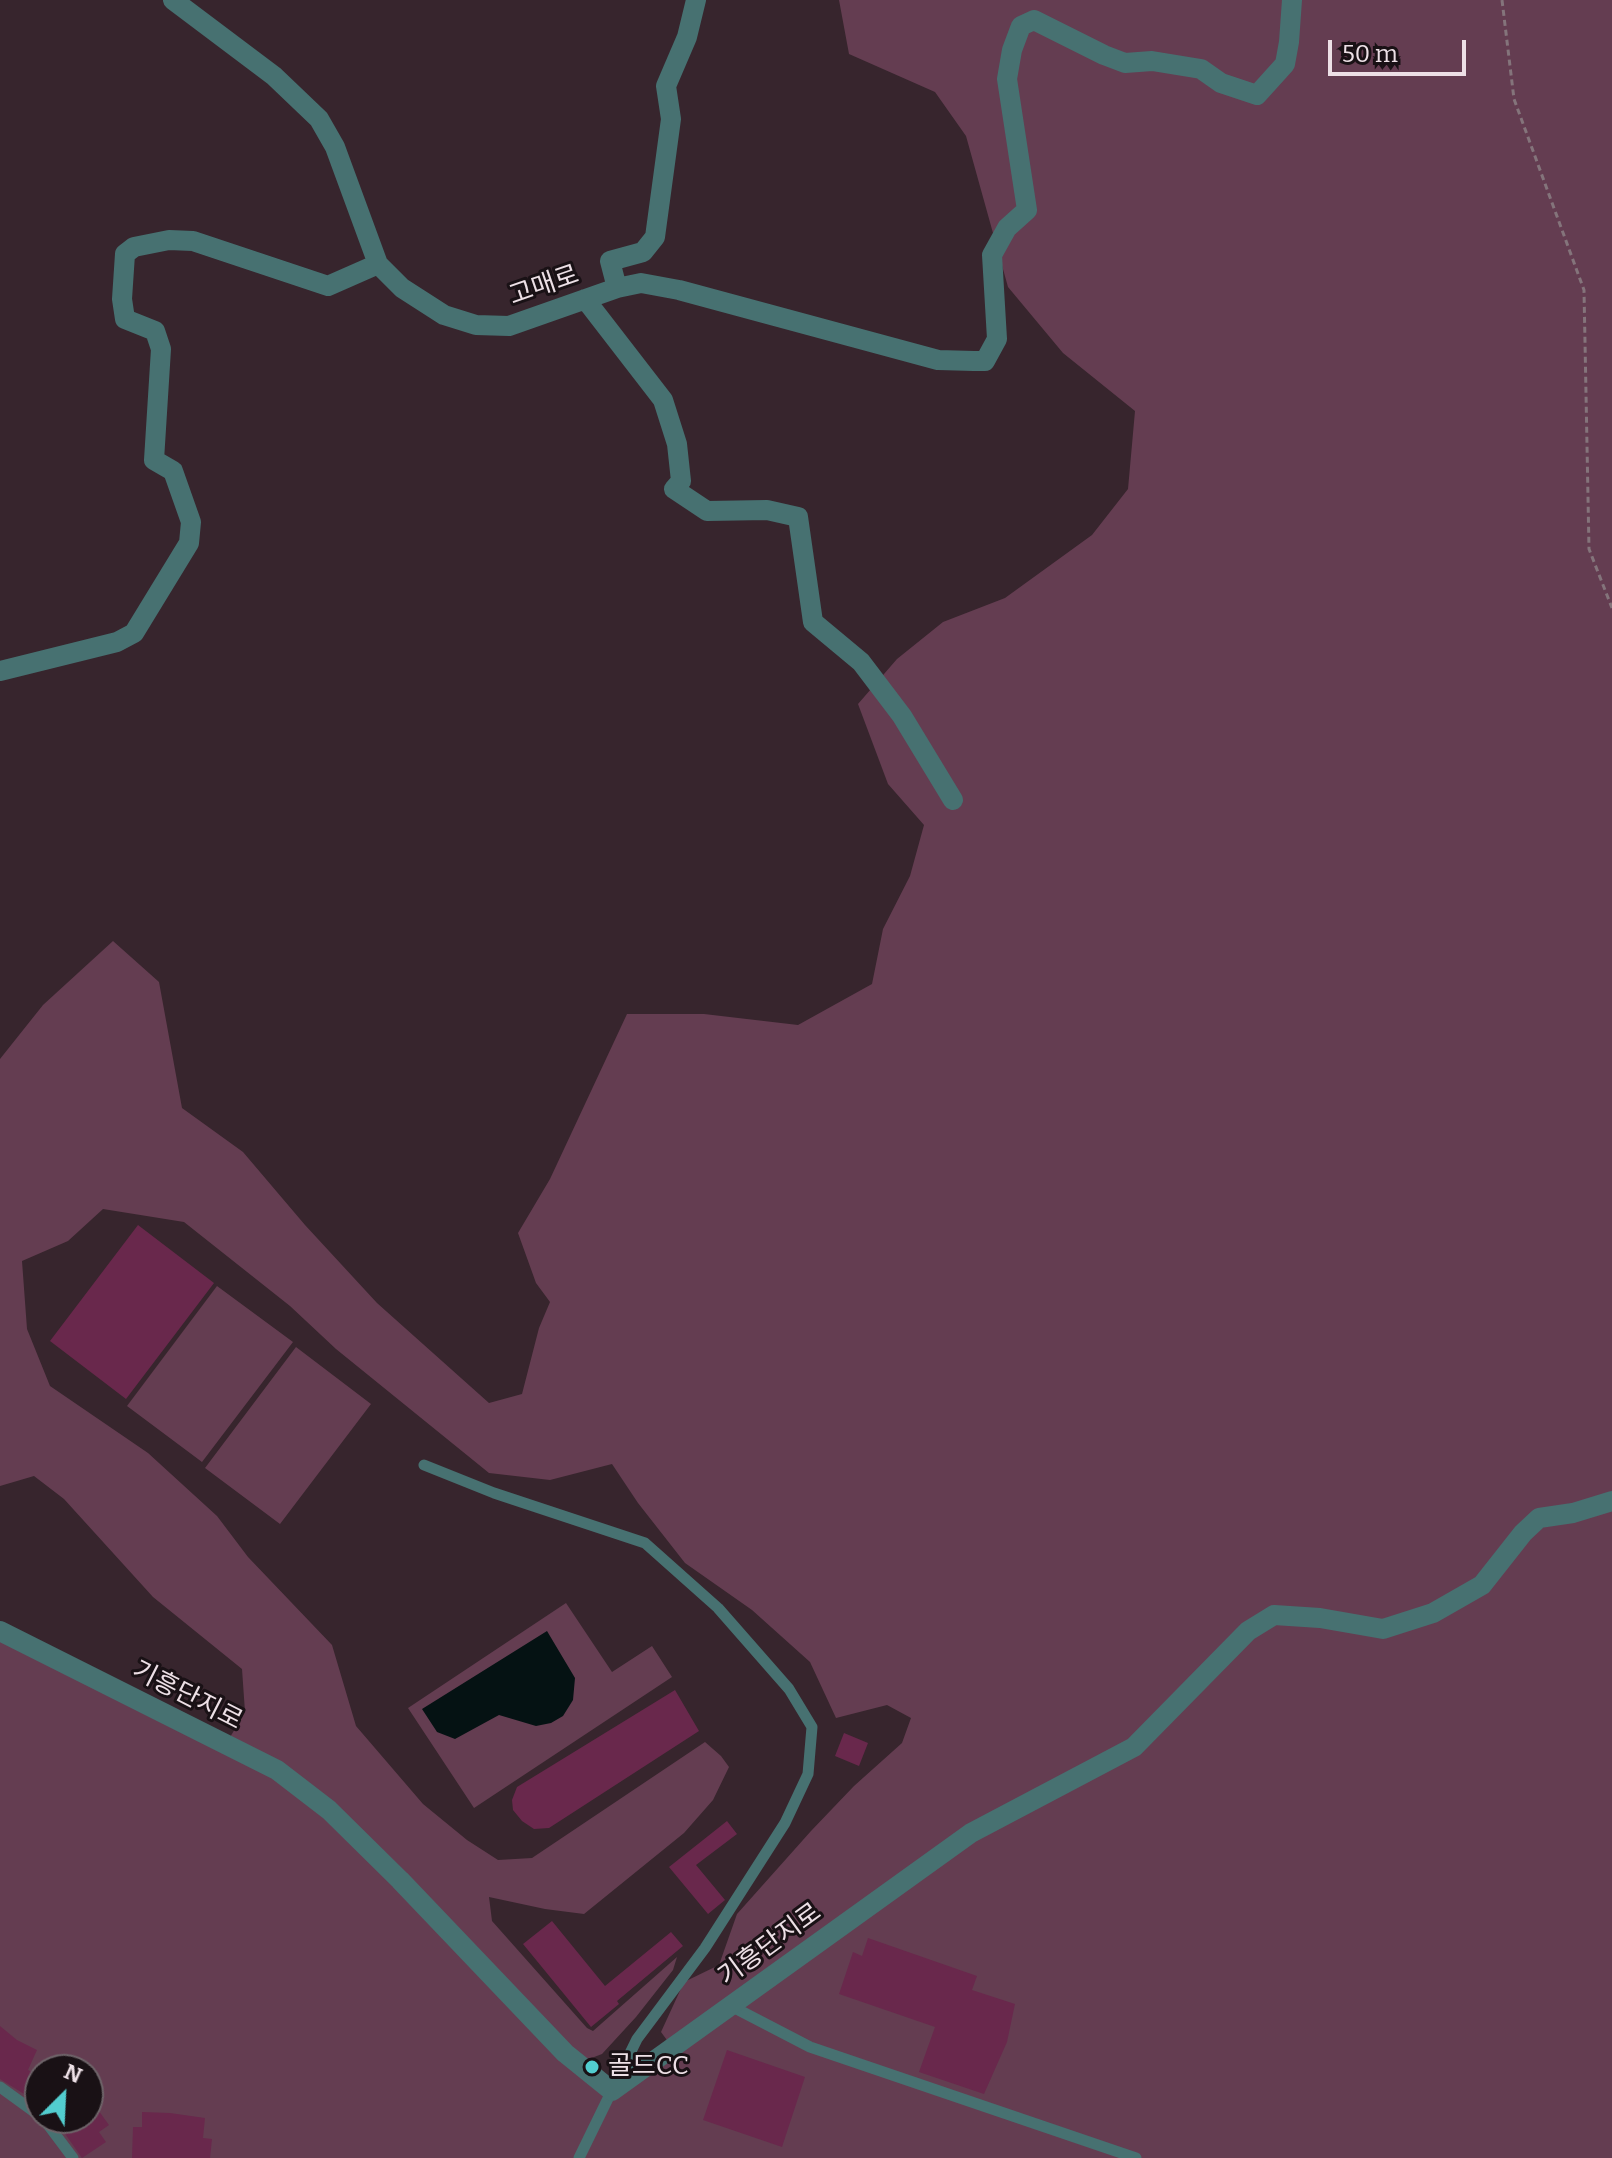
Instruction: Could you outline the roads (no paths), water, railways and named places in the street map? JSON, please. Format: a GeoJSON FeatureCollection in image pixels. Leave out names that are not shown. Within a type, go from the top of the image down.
{"type":"FeatureCollection","features":[{"type":"Feature","properties":{"kind":"street","name":"고매로"},"geometry":{"type":"LineString","coordinates":[[173,0],[274,76],[319,119],[335,147],[378,264],[402,288],[444,315],[476,325],[509,326],[617,288],[641,283],[679,290],[938,360],[985,361],[997,339],[992,255],[1007,228],[1027,210],[1007,79],[1012,50],[1021,26],[1034,20],[1125,63],[1152,61],[1201,69],[1221,83],[1257,95],[1285,64],[1292,0]]}},
{"type":"Feature","properties":{"kind":"street"},"geometry":{"type":"LineString","coordinates":[[617,288],[610,261],[643,252],[655,237],[671,119],[666,86],[687,37],[696,0]]}},
{"type":"Feature","properties":{"kind":"street"},"geometry":{"type":"LineString","coordinates":[[0,671],[117,642],[134,633],[189,543],[191,522],[173,471],[154,460],[161,349],[155,331],[125,319],[122,299],[125,254],[134,247],[169,240],[193,241],[328,286],[378,264]]}},
{"type":"Feature","properties":{"kind":"street"},"geometry":{"type":"LineString","coordinates":[[585,299],[663,400],[677,444],[681,481],[674,489],[707,511],[767,510],[798,517],[813,622],[861,662],[902,716],[953,800]]}},
{"type":"Feature","properties":{"kind":"street","name":"기흥단지로"},"geometry":{"type":"LineString","coordinates":[[0,1631],[277,1770],[329,1810],[565,2053],[612,2091],[971,1833],[1134,1747],[1248,1631],[1274,1615],[1320,1618],[1383,1629],[1433,1613],[1482,1585],[1523,1533],[1539,1518],[1573,1513],[1612,1501]]}},
{"type":"Feature","properties":{"kind":"lane"},"geometry":{"type":"LineString","coordinates":[[424,1465],[494,1493],[645,1543],[718,1608],[789,1689],[812,1727],[808,1774],[785,1823],[705,1948],[637,2039],[579,2158]]}},
{"type":"Feature","properties":{"kind":"lane"},"geometry":{"type":"LineString","coordinates":[[731,2006],[810,2047],[1136,2158]]}},
{"type":"Feature","properties":{"kind":"lane"},"geometry":{"type":"LineString","coordinates":[[0,2087],[24,2104]]}},
{"type":"Feature","properties":{"kind":"lane"},"geometry":{"type":"LineString","coordinates":[[55,2134],[73,2158]]}},
{"type":"Feature","properties":{"kind":"place","name":"골드CC"},"geometry":{"type":"Point","coordinates":[592,2067]}}]}
